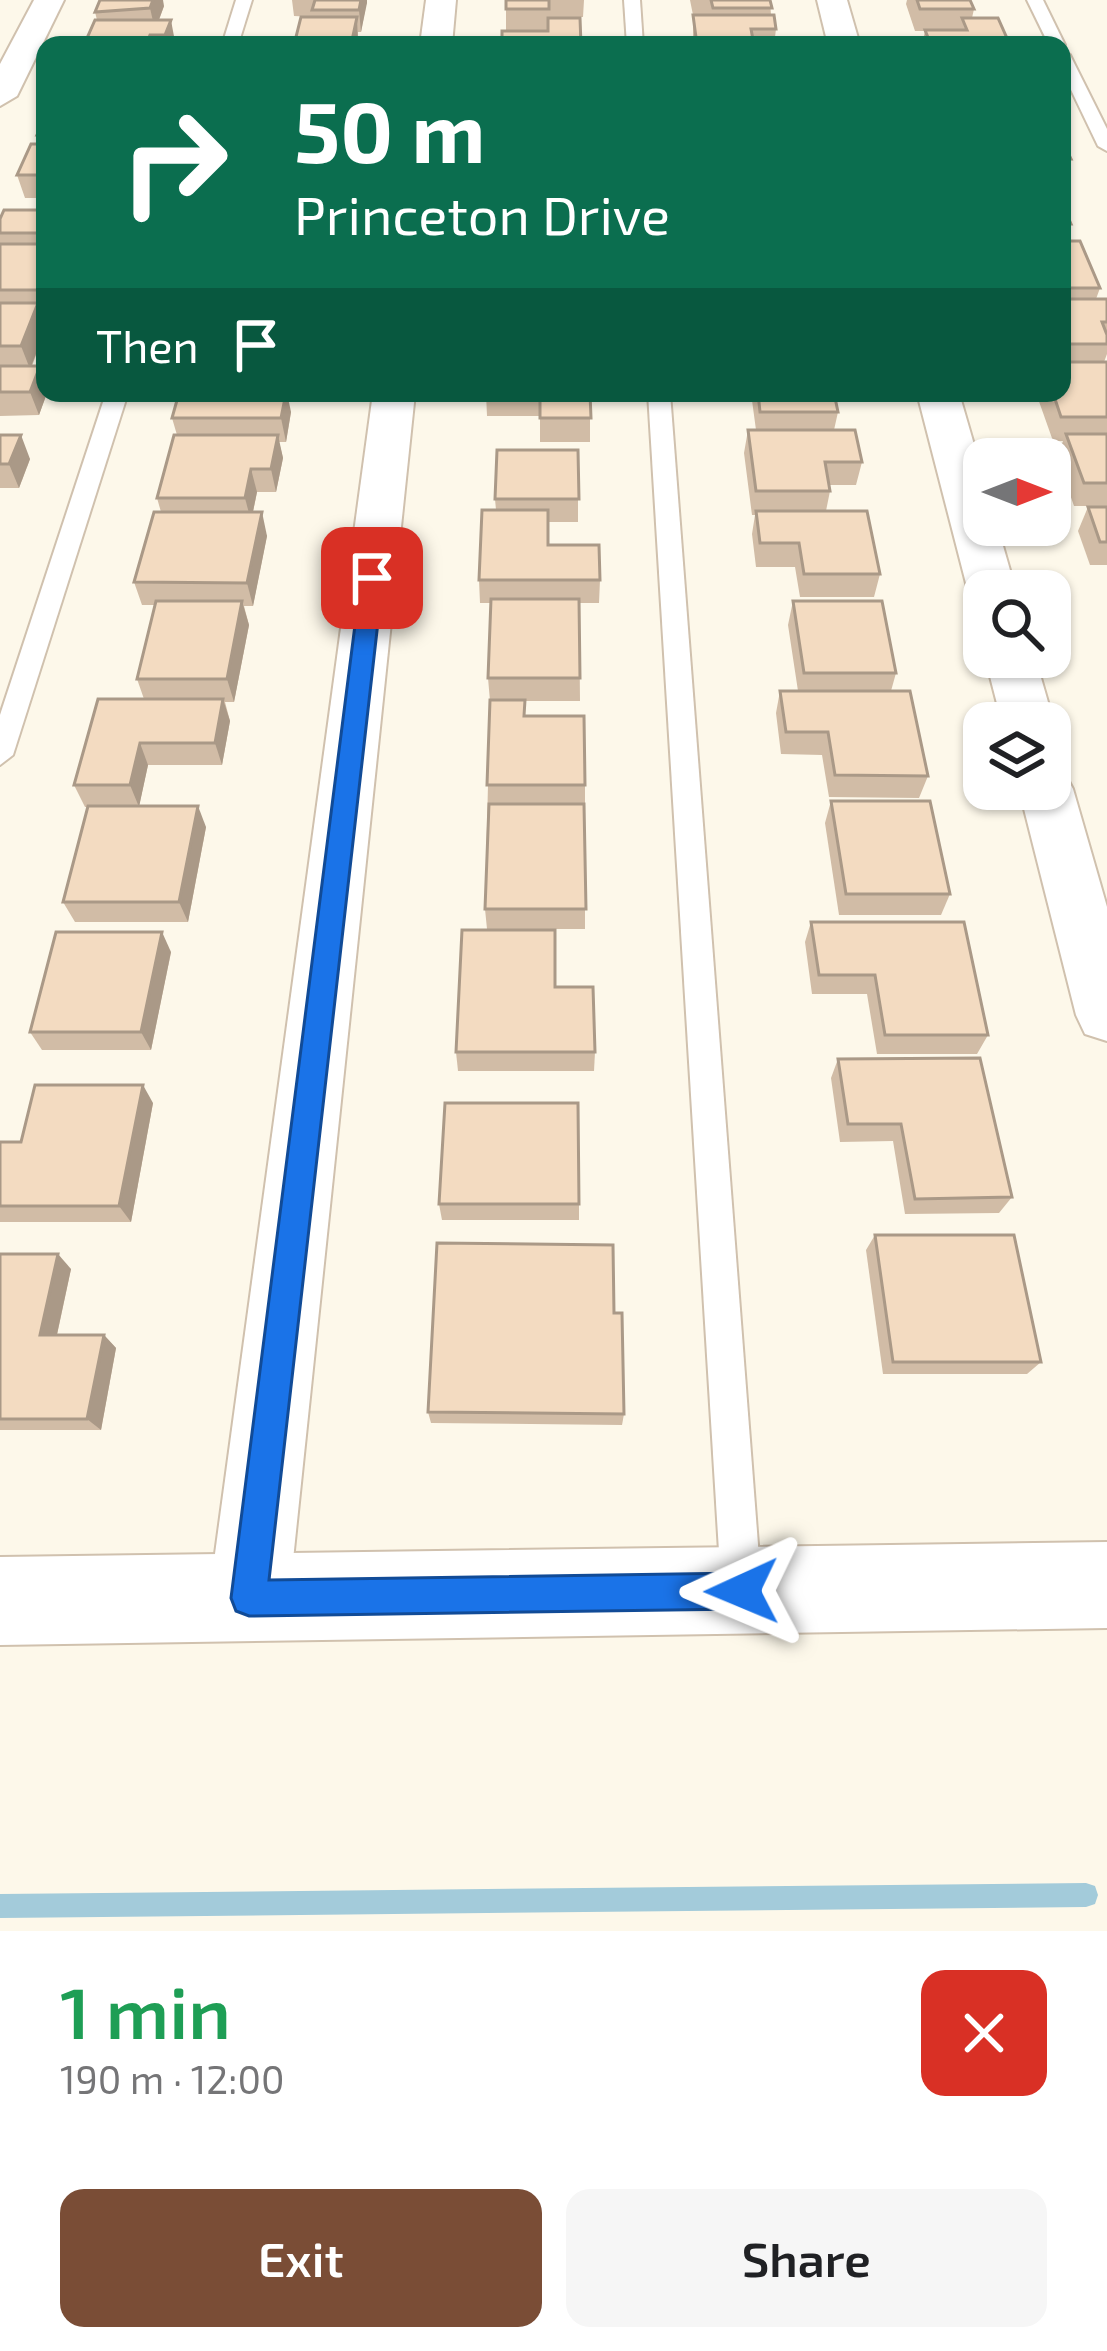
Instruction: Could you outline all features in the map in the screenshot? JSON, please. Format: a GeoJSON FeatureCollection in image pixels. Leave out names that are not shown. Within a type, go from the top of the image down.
{"type":"FeatureCollection","features":[{"type":"Feature","properties":{"kind":"street"},"geometry":{"type":"LineString","coordinates":[[0,96],[49,0]]}},
{"type":"Feature","properties":{"kind":"street"},"geometry":{"type":"LineString","coordinates":[[437,36],[441,0]]}},
{"type":"Feature","properties":{"kind":"street"},"geometry":{"type":"LineString","coordinates":[[832,0],[842,36]]}},
{"type":"Feature","properties":{"kind":"street"},"geometry":{"type":"LineString","coordinates":[[249,1598],[393,402]]}},
{"type":"Feature","properties":{"kind":"street"},"geometry":{"type":"LineString","coordinates":[[940,402],[986,570]]}},
{"type":"Feature","properties":{"kind":"street"},"geometry":{"type":"LineString","coordinates":[[1052,810],[1107,1015]]}},
{"type":"Feature","properties":{"kind":"street"},"geometry":{"type":"LineString","coordinates":[[0,1601],[1107,1586]]}},
{"type":"Feature","properties":{"kind":"lane"},"geometry":{"type":"LineString","coordinates":[[233,36],[244,0]]}},
{"type":"Feature","properties":{"kind":"lane"},"geometry":{"type":"LineString","coordinates":[[632,0],[634,36]]}},
{"type":"Feature","properties":{"kind":"lane"},"geometry":{"type":"LineString","coordinates":[[1035,0],[1053,36]]}},
{"type":"Feature","properties":{"kind":"lane"},"geometry":{"type":"LineString","coordinates":[[1071,73],[1107,146]]}},
{"type":"Feature","properties":{"kind":"lane"},"geometry":{"type":"LineString","coordinates":[[0,754],[114,402]]}},
{"type":"Feature","properties":{"kind":"lane"},"geometry":{"type":"LineString","coordinates":[[660,402],[742,1591]]}},
{"type":"Feature","properties":{"kind":"building"},"geometry":{"type":"Polygon","coordinates":[[[100,0],[153,0],[150,8],[95,12],[100,0]]]}},
{"type":"Feature","properties":{"kind":"building"},"geometry":{"type":"Polygon","coordinates":[[[315,0],[361,0],[359,10],[312,10],[315,0]]]}},
{"type":"Feature","properties":{"kind":"building"},"geometry":{"type":"Polygon","coordinates":[[[506,0],[549,0],[549,9],[506,9],[506,0]]]}},
{"type":"Feature","properties":{"kind":"building"},"geometry":{"type":"Polygon","coordinates":[[[711,0],[770,0],[772,8],[713,8],[711,0]]]}},
{"type":"Feature","properties":{"kind":"building"},"geometry":{"type":"Polygon","coordinates":[[[917,0],[970,0],[974,9],[920,9],[917,0]]]}},
{"type":"Feature","properties":{"kind":"building"},"geometry":{"type":"Polygon","coordinates":[[[693,15],[774,15],[776,29],[751,29],[752,36],[696,36],[693,15]]]}},
{"type":"Feature","properties":{"kind":"building"},"geometry":{"type":"Polygon","coordinates":[[[301,17],[357,17],[353,36],[296,36],[301,17]]]}},
{"type":"Feature","properties":{"kind":"building"},"geometry":{"type":"Polygon","coordinates":[[[548,18],[580,18],[581,36],[502,36],[502,31],[548,31],[548,18]]]}},
{"type":"Feature","properties":{"kind":"building"},"geometry":{"type":"Polygon","coordinates":[[[962,18],[998,18],[1006,36],[927,36],[925,30],[967,30],[962,18]]]}},
{"type":"Feature","properties":{"kind":"building"},"geometry":{"type":"Polygon","coordinates":[[[95,20],[171,20],[165,35],[88,36],[95,20]]]}},
{"type":"Feature","properties":{"kind":"building"},"geometry":{"type":"Polygon","coordinates":[[[31,144],[36,144],[36,175],[17,175],[31,144]]]}},
{"type":"Feature","properties":{"kind":"building"},"geometry":{"type":"Polygon","coordinates":[[[4,210],[36,210],[36,233],[0,233],[4,210]]]}},
{"type":"Feature","properties":{"kind":"building"},"geometry":{"type":"Polygon","coordinates":[[[1071,241],[1080,241],[1100,288],[1071,288],[1071,241]]]}},
{"type":"Feature","properties":{"kind":"building"},"geometry":{"type":"Polygon","coordinates":[[[0,244],[36,244],[36,290],[0,290],[0,244]]]}},
{"type":"Feature","properties":{"kind":"building"},"geometry":{"type":"Polygon","coordinates":[[[1071,299],[1107,299],[1107,322],[1102,322],[1107,344],[1071,344],[1071,299]]]}},
{"type":"Feature","properties":{"kind":"building"},"geometry":{"type":"Polygon","coordinates":[[[0,303],[36,303],[21,346],[0,346],[0,303]]]}},
{"type":"Feature","properties":{"kind":"building"},"geometry":{"type":"Polygon","coordinates":[[[1071,362],[1107,362],[1107,417],[1061,417],[1056,402],[1071,402],[1071,362]]]}},
{"type":"Feature","properties":{"kind":"building"},"geometry":{"type":"Polygon","coordinates":[[[0,366],[36,366],[30,392],[0,392],[0,366]]]}},
{"type":"Feature","properties":{"kind":"building"},"geometry":{"type":"Polygon","coordinates":[[[176,402],[284,402],[281,418],[172,418],[176,402]]]}},
{"type":"Feature","properties":{"kind":"building"},"geometry":{"type":"Polygon","coordinates":[[[540,402],[590,402],[591,418],[540,418],[540,402]]]}},
{"type":"Feature","properties":{"kind":"building"},"geometry":{"type":"Polygon","coordinates":[[[759,402],[836,402],[838,412],[760,412],[759,402]]]}},
{"type":"Feature","properties":{"kind":"building"},"geometry":{"type":"Polygon","coordinates":[[[748,430],[855,430],[862,462],[825,462],[830,491],[756,491],[748,430]]]}},
{"type":"Feature","properties":{"kind":"building"},"geometry":{"type":"Polygon","coordinates":[[[1066,434],[1107,434],[1107,483],[1084,483],[1066,434]]]}},
{"type":"Feature","properties":{"kind":"building"},"geometry":{"type":"Polygon","coordinates":[[[0,435],[21,435],[9,464],[0,464],[0,435]]]}},
{"type":"Feature","properties":{"kind":"building"},"geometry":{"type":"Polygon","coordinates":[[[174,435],[278,435],[271,469],[251,469],[245,498],[157,498],[174,435]]]}},
{"type":"Feature","properties":{"kind":"building"},"geometry":{"type":"Polygon","coordinates":[[[497,450],[578,450],[579,499],[495,499],[497,450]]]}},
{"type":"Feature","properties":{"kind":"building"},"geometry":{"type":"Polygon","coordinates":[[[1088,507],[1107,507],[1107,542],[1100,542],[1088,507]]]}},
{"type":"Feature","properties":{"kind":"building"},"geometry":{"type":"Polygon","coordinates":[[[482,510],[548,510],[548,545],[599,545],[600,580],[479,580],[482,510]]]}},
{"type":"Feature","properties":{"kind":"building"},"geometry":{"type":"Polygon","coordinates":[[[756,511],[867,511],[880,574],[804,574],[799,543],[760,543],[756,511]]]}},
{"type":"Feature","properties":{"kind":"building"},"geometry":{"type":"Polygon","coordinates":[[[154,512],[262,512],[247,583],[134,582],[154,512]]]}},
{"type":"Feature","properties":{"kind":"building"},"geometry":{"type":"Polygon","coordinates":[[[491,599],[579,599],[580,678],[488,678],[491,599]]]}},
{"type":"Feature","properties":{"kind":"building"},"geometry":{"type":"Polygon","coordinates":[[[156,601],[242,601],[227,679],[137,679],[156,601]]]}},
{"type":"Feature","properties":{"kind":"building"},"geometry":{"type":"Polygon","coordinates":[[[793,601],[882,601],[896,673],[804,673],[793,601]]]}},
{"type":"Feature","properties":{"kind":"building"},"geometry":{"type":"Polygon","coordinates":[[[780,691],[910,691],[928,776],[835,775],[828,732],[786,732],[780,691]]]}},
{"type":"Feature","properties":{"kind":"building"},"geometry":{"type":"Polygon","coordinates":[[[98,699],[223,699],[215,743],[140,743],[130,785],[74,785],[98,699]]]}},
{"type":"Feature","properties":{"kind":"building"},"geometry":{"type":"Polygon","coordinates":[[[490,700],[525,700],[524,716],[584,716],[585,785],[487,785],[490,700]]]}},
{"type":"Feature","properties":{"kind":"building"},"geometry":{"type":"Polygon","coordinates":[[[831,801],[930,801],[950,894],[846,894],[831,801]]]}},
{"type":"Feature","properties":{"kind":"building"},"geometry":{"type":"Polygon","coordinates":[[[489,804],[584,804],[586,909],[485,909],[489,804]]]}},
{"type":"Feature","properties":{"kind":"building"},"geometry":{"type":"Polygon","coordinates":[[[88,806],[198,806],[179,902],[63,902],[88,806]]]}},
{"type":"Feature","properties":{"kind":"building"},"geometry":{"type":"Polygon","coordinates":[[[811,922],[964,922],[988,1035],[885,1035],[875,975],[819,975],[811,922]]]}},
{"type":"Feature","properties":{"kind":"building"},"geometry":{"type":"Polygon","coordinates":[[[462,930],[555,930],[555,987],[593,987],[595,1052],[456,1052],[462,930]]]}},
{"type":"Feature","properties":{"kind":"building"},"geometry":{"type":"Polygon","coordinates":[[[56,932],[162,932],[141,1032],[30,1032],[56,932]]]}},
{"type":"Feature","properties":{"kind":"building"},"geometry":{"type":"Polygon","coordinates":[[[980,1058],[1012,1197],[915,1199],[901,1124],[848,1124],[838,1059],[980,1058]]]}},
{"type":"Feature","properties":{"kind":"building"},"geometry":{"type":"Polygon","coordinates":[[[35,1085],[143,1085],[119,1206],[0,1206],[0,1142],[21,1142],[35,1085]]]}},
{"type":"Feature","properties":{"kind":"building"},"geometry":{"type":"Polygon","coordinates":[[[445,1103],[578,1103],[579,1204],[439,1204],[445,1103]]]}},
{"type":"Feature","properties":{"kind":"building"},"geometry":{"type":"Polygon","coordinates":[[[875,1235],[1014,1235],[1041,1362],[893,1362],[875,1235]]]}},
{"type":"Feature","properties":{"kind":"building"},"geometry":{"type":"Polygon","coordinates":[[[437,1243],[613,1245],[614,1313],[622,1313],[624,1414],[428,1412],[437,1243]]]}},
{"type":"Feature","properties":{"kind":"building"},"geometry":{"type":"Polygon","coordinates":[[[0,1254],[58,1254],[40,1335],[104,1335],[87,1419],[0,1419],[0,1254]]]}},
{"type":"Feature","properties":{"kind":"waterway"},"geometry":{"type":"LineString","coordinates":[[0,1906],[1086,1895]]}},
{"type":"Feature","properties":{"kind":"route"},"geometry":{"type":"LineString","coordinates":[[372,578],[249,1598],[742,1591]]}}]}
